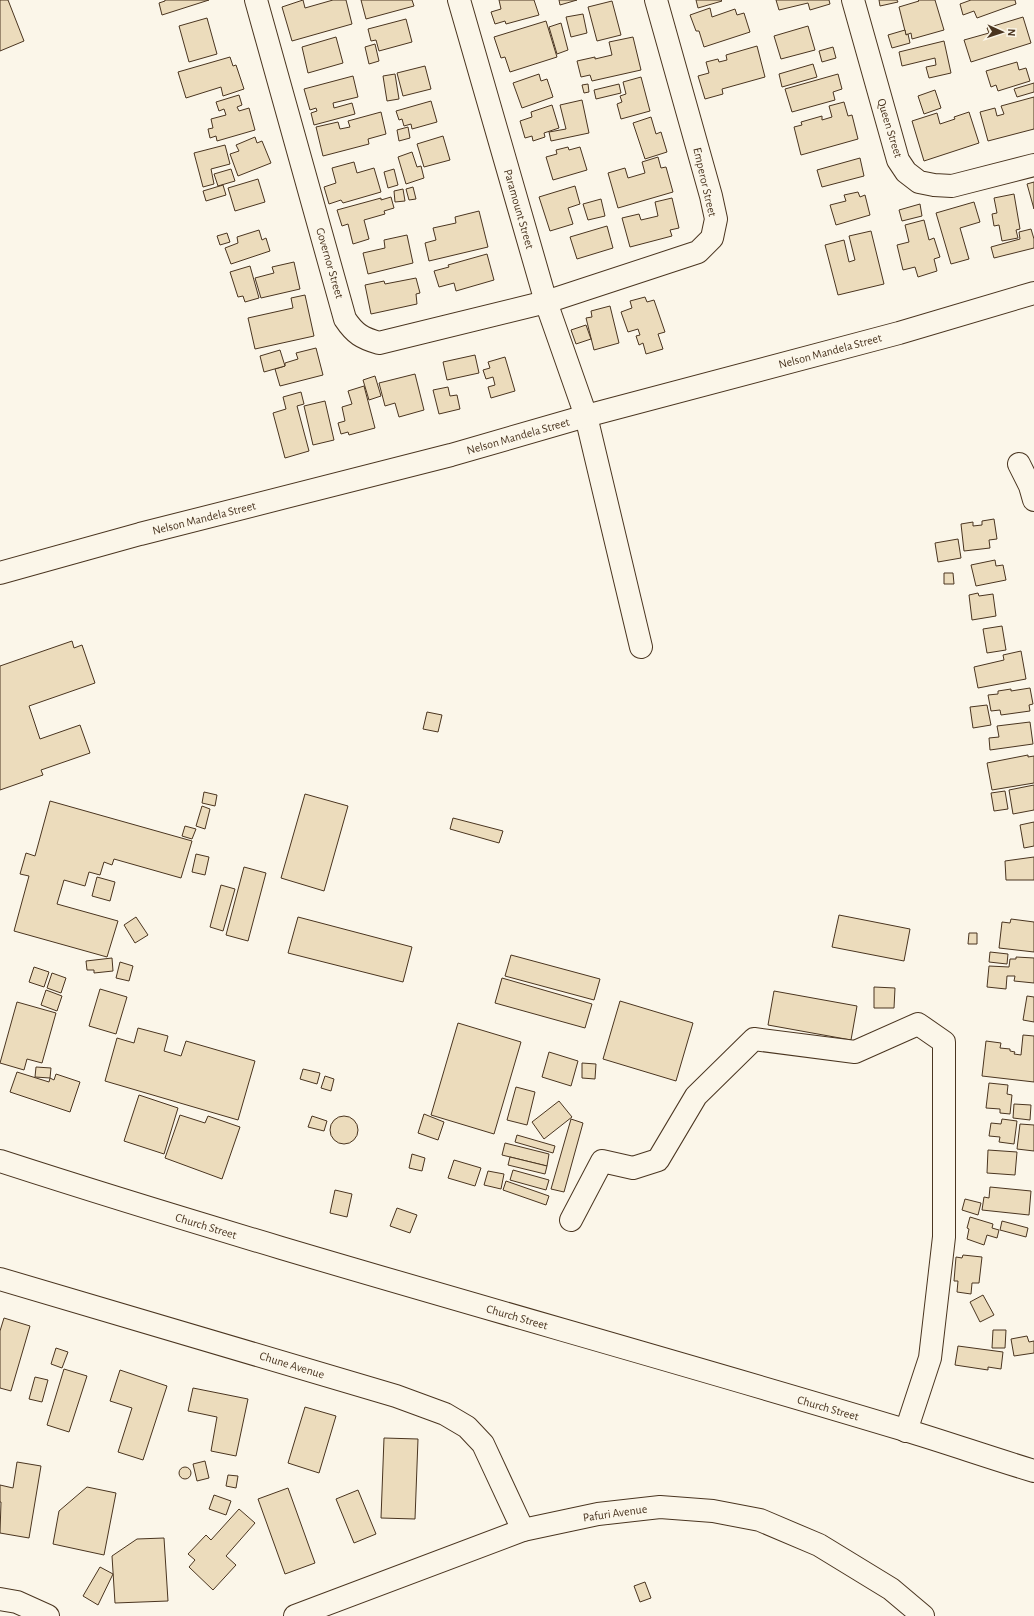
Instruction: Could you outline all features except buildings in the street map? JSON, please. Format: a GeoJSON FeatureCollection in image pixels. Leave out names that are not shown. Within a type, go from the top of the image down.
{"type":"FeatureCollection","features":[{"type":"Feature","properties":{"kind":"street","name":"Governor Street"},"geometry":{"type":"LineString","coordinates":[[256,0],[345,319],[353,331],[366,340],[380,343],[546,302]]}},
{"type":"Feature","properties":{"kind":"street","name":"Paramount Street"},"geometry":{"type":"LineString","coordinates":[[459,0],[546,302],[586,416],[641,647]]}},
{"type":"Feature","properties":{"kind":"street","name":"Emperor Street"},"geometry":{"type":"LineString","coordinates":[[546,302],[698,252],[712,238],[716,219],[711,196],[656,0]]}},
{"type":"Feature","properties":{"kind":"street","name":"Queen Street"},"geometry":{"type":"LineString","coordinates":[[853,0],[898,160],[906,172],[918,182],[952,186],[1034,165]]}},
{"type":"Feature","properties":{"kind":"street","name":"Nelson Mandela Street"},"geometry":{"type":"LineString","coordinates":[[0,573],[140,534],[451,455],[586,416],[900,333],[1034,293]]}},
{"type":"Feature","properties":{"kind":"street"},"geometry":{"type":"LineString","coordinates":[[1019,464],[1033,490]]}},
{"type":"Feature","properties":{"kind":"street"},"geometry":{"type":"LineString","coordinates":[[572,1220],[602,1162],[633,1168],[658,1160],[696,1096],[754,1039],[855,1052],[918,1024],[944,1042],[944,1237],[930,1358],[906,1431]]}},
{"type":"Feature","properties":{"kind":"street","name":"Church Street"},"geometry":{"type":"LineString","coordinates":[[0,1161],[107,1196],[1034,1470]]}},
{"type":"Feature","properties":{"kind":"street","name":"Chune Avenue"},"geometry":{"type":"LineString","coordinates":[[0,1279],[396,1396],[445,1414],[467,1426],[483,1444],[523,1530]]}},
{"type":"Feature","properties":{"kind":"street","name":"Pafuri Avenue"},"geometry":{"type":"LineString","coordinates":[[295,1616],[333,1609],[523,1530],[598,1514],[660,1508],[713,1510],[760,1520],[819,1545],[891,1588],[923,1616]]}},
{"type":"Feature","properties":{"kind":"street"},"geometry":{"type":"LineString","coordinates":[[0,1599],[17,1602],[48,1616]]}}]}
